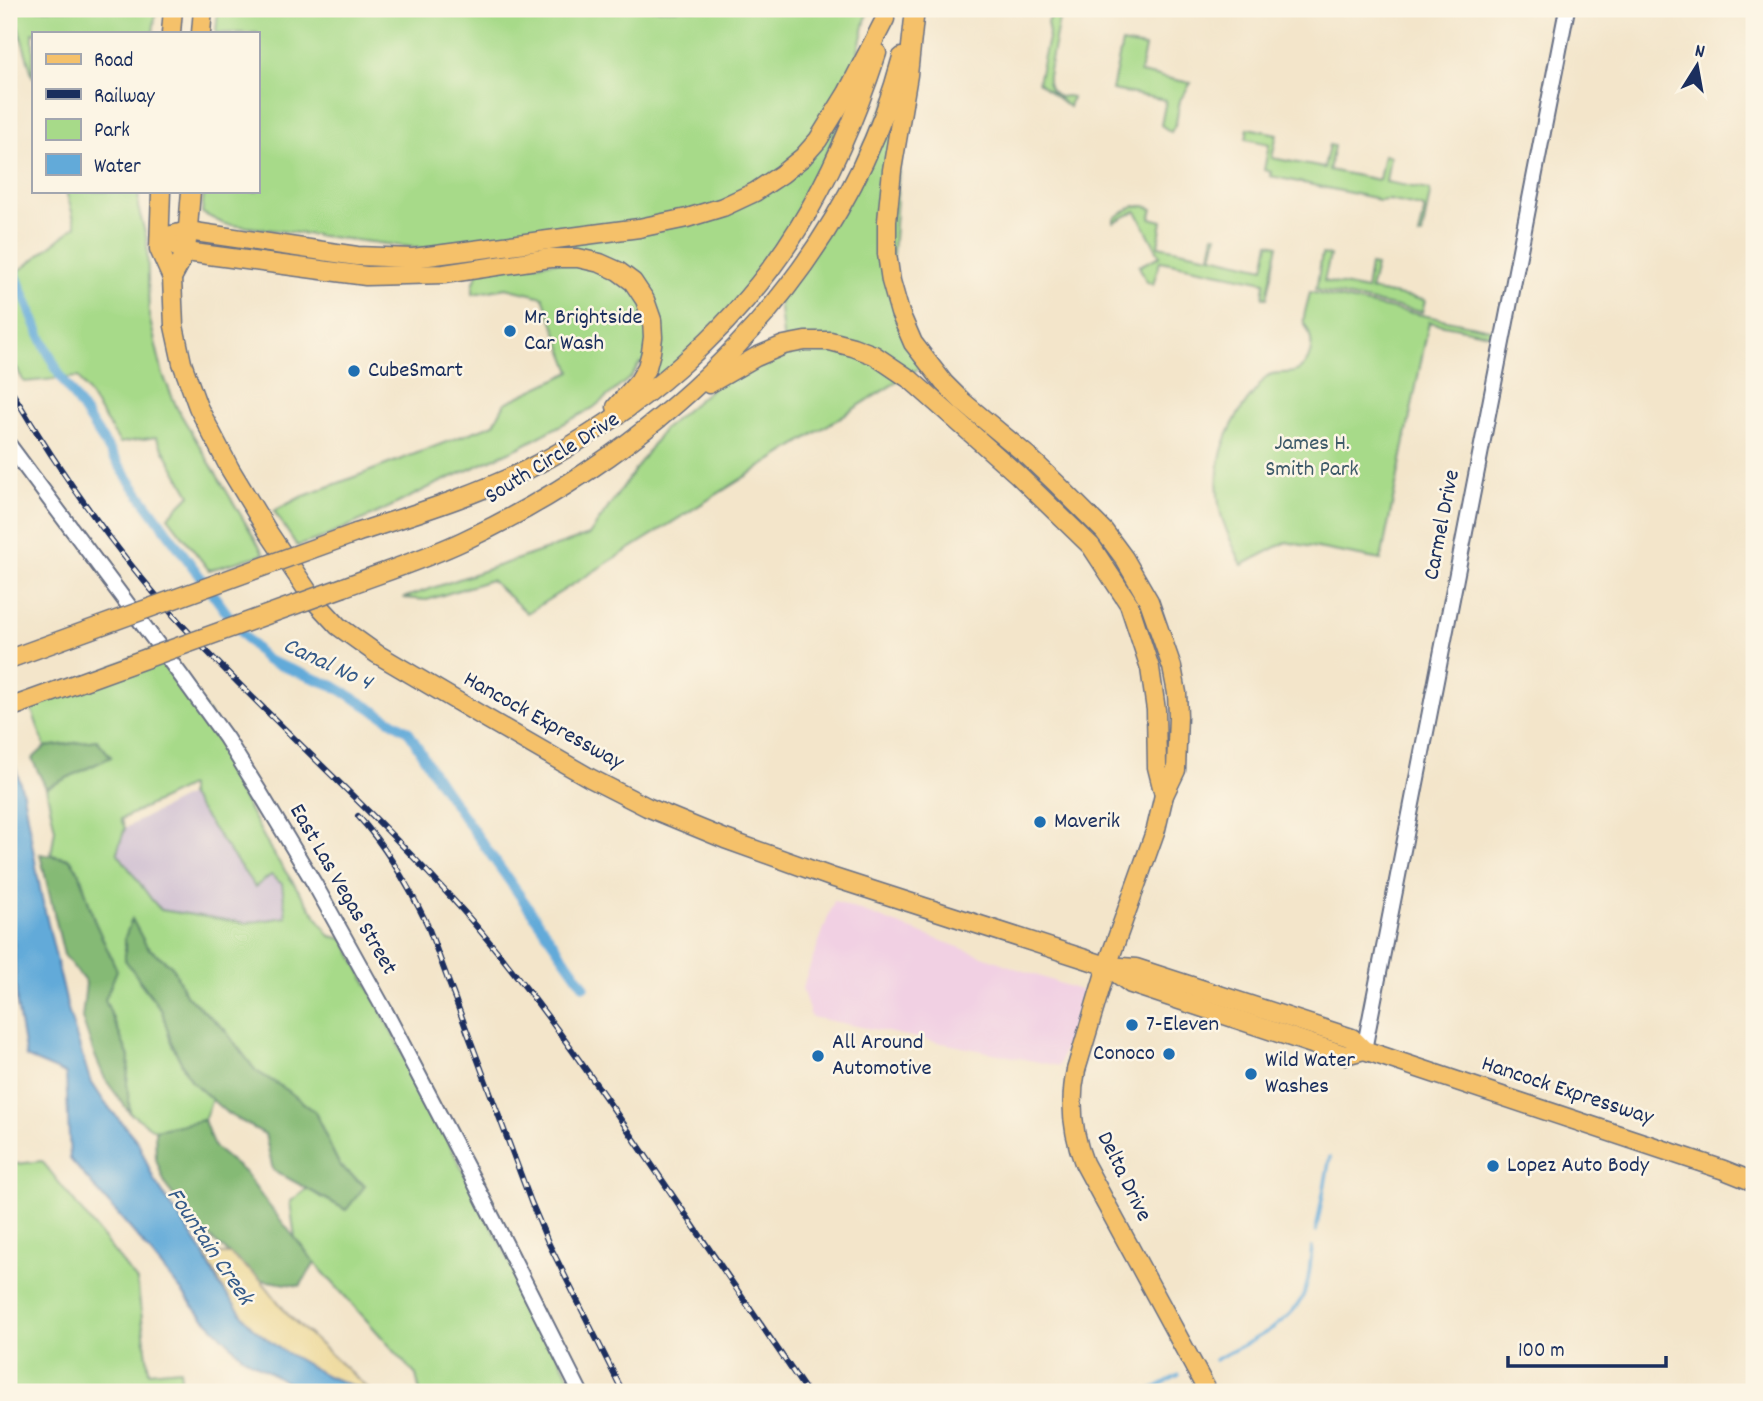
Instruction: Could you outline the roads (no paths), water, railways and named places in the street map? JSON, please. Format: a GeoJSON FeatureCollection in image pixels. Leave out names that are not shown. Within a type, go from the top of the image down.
{"type":"FeatureCollection","features":[{"type":"Feature","properties":{"kind":"main road"},"geometry":{"type":"LineString","coordinates":[[171,32],[173,9]]}},
{"type":"Feature","properties":{"kind":"main road"},"geometry":{"type":"LineString","coordinates":[[201,32],[203,9]]}},
{"type":"Feature","properties":{"kind":"main road","name":"South Circle Drive"},"geometry":{"type":"LineString","coordinates":[[9,708],[432,555],[506,519],[619,448],[688,393],[728,356],[779,299],[804,264],[843,201],[867,153],[897,74],[915,9]]}},
{"type":"Feature","properties":{"kind":"main road","name":"Delta Drive"},"geometry":{"type":"LineString","coordinates":[[915,9],[887,221],[887,254],[900,313],[913,343],[944,383],[1028,456],[1104,531],[1124,558],[1149,601],[1172,667],[1178,716],[1176,770],[1164,795],[1156,829],[1107,967],[1076,1070],[1072,1087],[1072,1121],[1084,1163],[1208,1392]]}},
{"type":"Feature","properties":{"kind":"main road"},"geometry":{"type":"LineString","coordinates":[[160,238],[188,231],[357,256],[413,258],[639,228],[723,207],[755,192],[782,174],[818,140],[847,93],[886,14]]}},
{"type":"Feature","properties":{"kind":"main road","name":"South Circle Drive"},"geometry":{"type":"LineString","coordinates":[[9,659],[494,484],[529,468],[596,429],[653,389],[692,356],[737,310],[798,228],[824,183],[861,102],[880,44],[886,14]]}},
{"type":"Feature","properties":{"kind":"main road"},"geometry":{"type":"LineString","coordinates":[[161,192],[159,249],[172,278]]}},
{"type":"Feature","properties":{"kind":"main road"},"geometry":{"type":"LineString","coordinates":[[172,278],[186,252],[191,192]]}},
{"type":"Feature","properties":{"kind":"main road"},"geometry":{"type":"LineString","coordinates":[[160,238],[186,252],[366,276],[444,274],[550,258],[578,258],[600,263],[633,282],[645,300],[652,320],[653,337],[651,352],[639,381],[596,429]]}},
{"type":"Feature","properties":{"kind":"main road","name":"Hancock Expressway"},"geometry":{"type":"LineString","coordinates":[[172,278],[174,326],[182,363],[198,407],[230,469],[313,599],[338,626],[377,654],[484,718],[647,807],[725,839],[831,877],[1107,967],[1131,984],[1345,1055],[1363,1050],[1754,1182]]}},
{"type":"Feature","properties":{"kind":"main road"},"geometry":{"type":"LineString","coordinates":[[688,393],[716,381],[756,357],[784,345],[806,341],[830,341],[853,347],[874,355],[911,380],[1018,475],[1091,546],[1129,604],[1150,668],[1156,710],[1157,767],[1164,795]]}},
{"type":"Feature","properties":{"kind":"main road"},"geometry":{"type":"LineString","coordinates":[[1018,475],[1030,470],[1055,483]]}},
{"type":"Feature","properties":{"kind":"street","name":"Carmel Drive"},"geometry":{"type":"LineString","coordinates":[[1363,1050],[1567,9]]}},
{"type":"Feature","properties":{"kind":"street","name":"East Las Vegas Street"},"geometry":{"type":"LineString","coordinates":[[9,445],[182,677],[260,791],[384,1009],[580,1392]]}},
{"type":"Feature","properties":{"kind":"water"},"geometry":{"type":"Polygon","coordinates":[[[9,746],[23,793],[41,894],[69,1013],[90,1080],[105,1103],[138,1142],[154,1180],[204,1254],[218,1283],[252,1327],[280,1349],[327,1376],[369,1392],[303,1392],[242,1356],[199,1313],[70,1159],[66,1074],[26,1057],[17,1005],[14,944],[9,916],[9,746]]]}},
{"type":"Feature","properties":{"kind":"waterway","name":"Canal No 4"},"geometry":{"type":"LineString","coordinates":[[9,258],[42,340],[59,374],[131,483],[240,631],[266,660],[334,686],[408,731],[437,779],[584,986]]}},
{"type":"Feature","properties":{"kind":"waterway"},"geometry":{"type":"LineString","coordinates":[[1316,1231],[1330,1157]]}},
{"type":"Feature","properties":{"kind":"waterway"},"geometry":{"type":"LineString","coordinates":[[1215,1360],[1267,1332],[1290,1314],[1305,1291],[1312,1248]]}},
{"type":"Feature","properties":{"kind":"waterway"},"geometry":{"type":"LineString","coordinates":[[1146,1392],[1179,1375]]}},
{"type":"Feature","properties":{"kind":"railway"},"geometry":{"type":"LineString","coordinates":[[9,387],[51,454],[144,582],[230,675],[433,878],[512,970],[601,1091],[807,1392]]}},
{"type":"Feature","properties":{"kind":"railway"},"geometry":{"type":"LineString","coordinates":[[358,816],[396,867],[427,924],[531,1202],[548,1242],[623,1392]]}},
{"type":"Feature","properties":{"kind":"place","name":"Mr. Brightside Car Wash"},"geometry":{"type":"Point","coordinates":[510,331]}},
{"type":"Feature","properties":{"kind":"place","name":"CubeSmart"},"geometry":{"type":"Point","coordinates":[354,371]}},
{"type":"Feature","properties":{"kind":"place","name":"Maverik"},"geometry":{"type":"Point","coordinates":[1040,822]}},
{"type":"Feature","properties":{"kind":"place","name":"7-Eleven"},"geometry":{"type":"Point","coordinates":[1132,1025]}},
{"type":"Feature","properties":{"kind":"place","name":"Conoco"},"geometry":{"type":"Point","coordinates":[1169,1054]}},
{"type":"Feature","properties":{"kind":"place","name":"All Around Automotive"},"geometry":{"type":"Point","coordinates":[818,1056]}},
{"type":"Feature","properties":{"kind":"place","name":"Wild Water Washes"},"geometry":{"type":"Point","coordinates":[1251,1074]}},
{"type":"Feature","properties":{"kind":"place","name":"Lopez Auto Body"},"geometry":{"type":"Point","coordinates":[1493,1166]}},
{"type":"Feature","properties":{"kind":"park label","name":"James H. Smith Park"},"geometry":{"type":"Point","coordinates":[1312,457]}},
{"type":"Feature","properties":{"kind":"water label","name":"Fountain Creek"},"geometry":{"type":"Point","coordinates":[209,1247]}}]}
